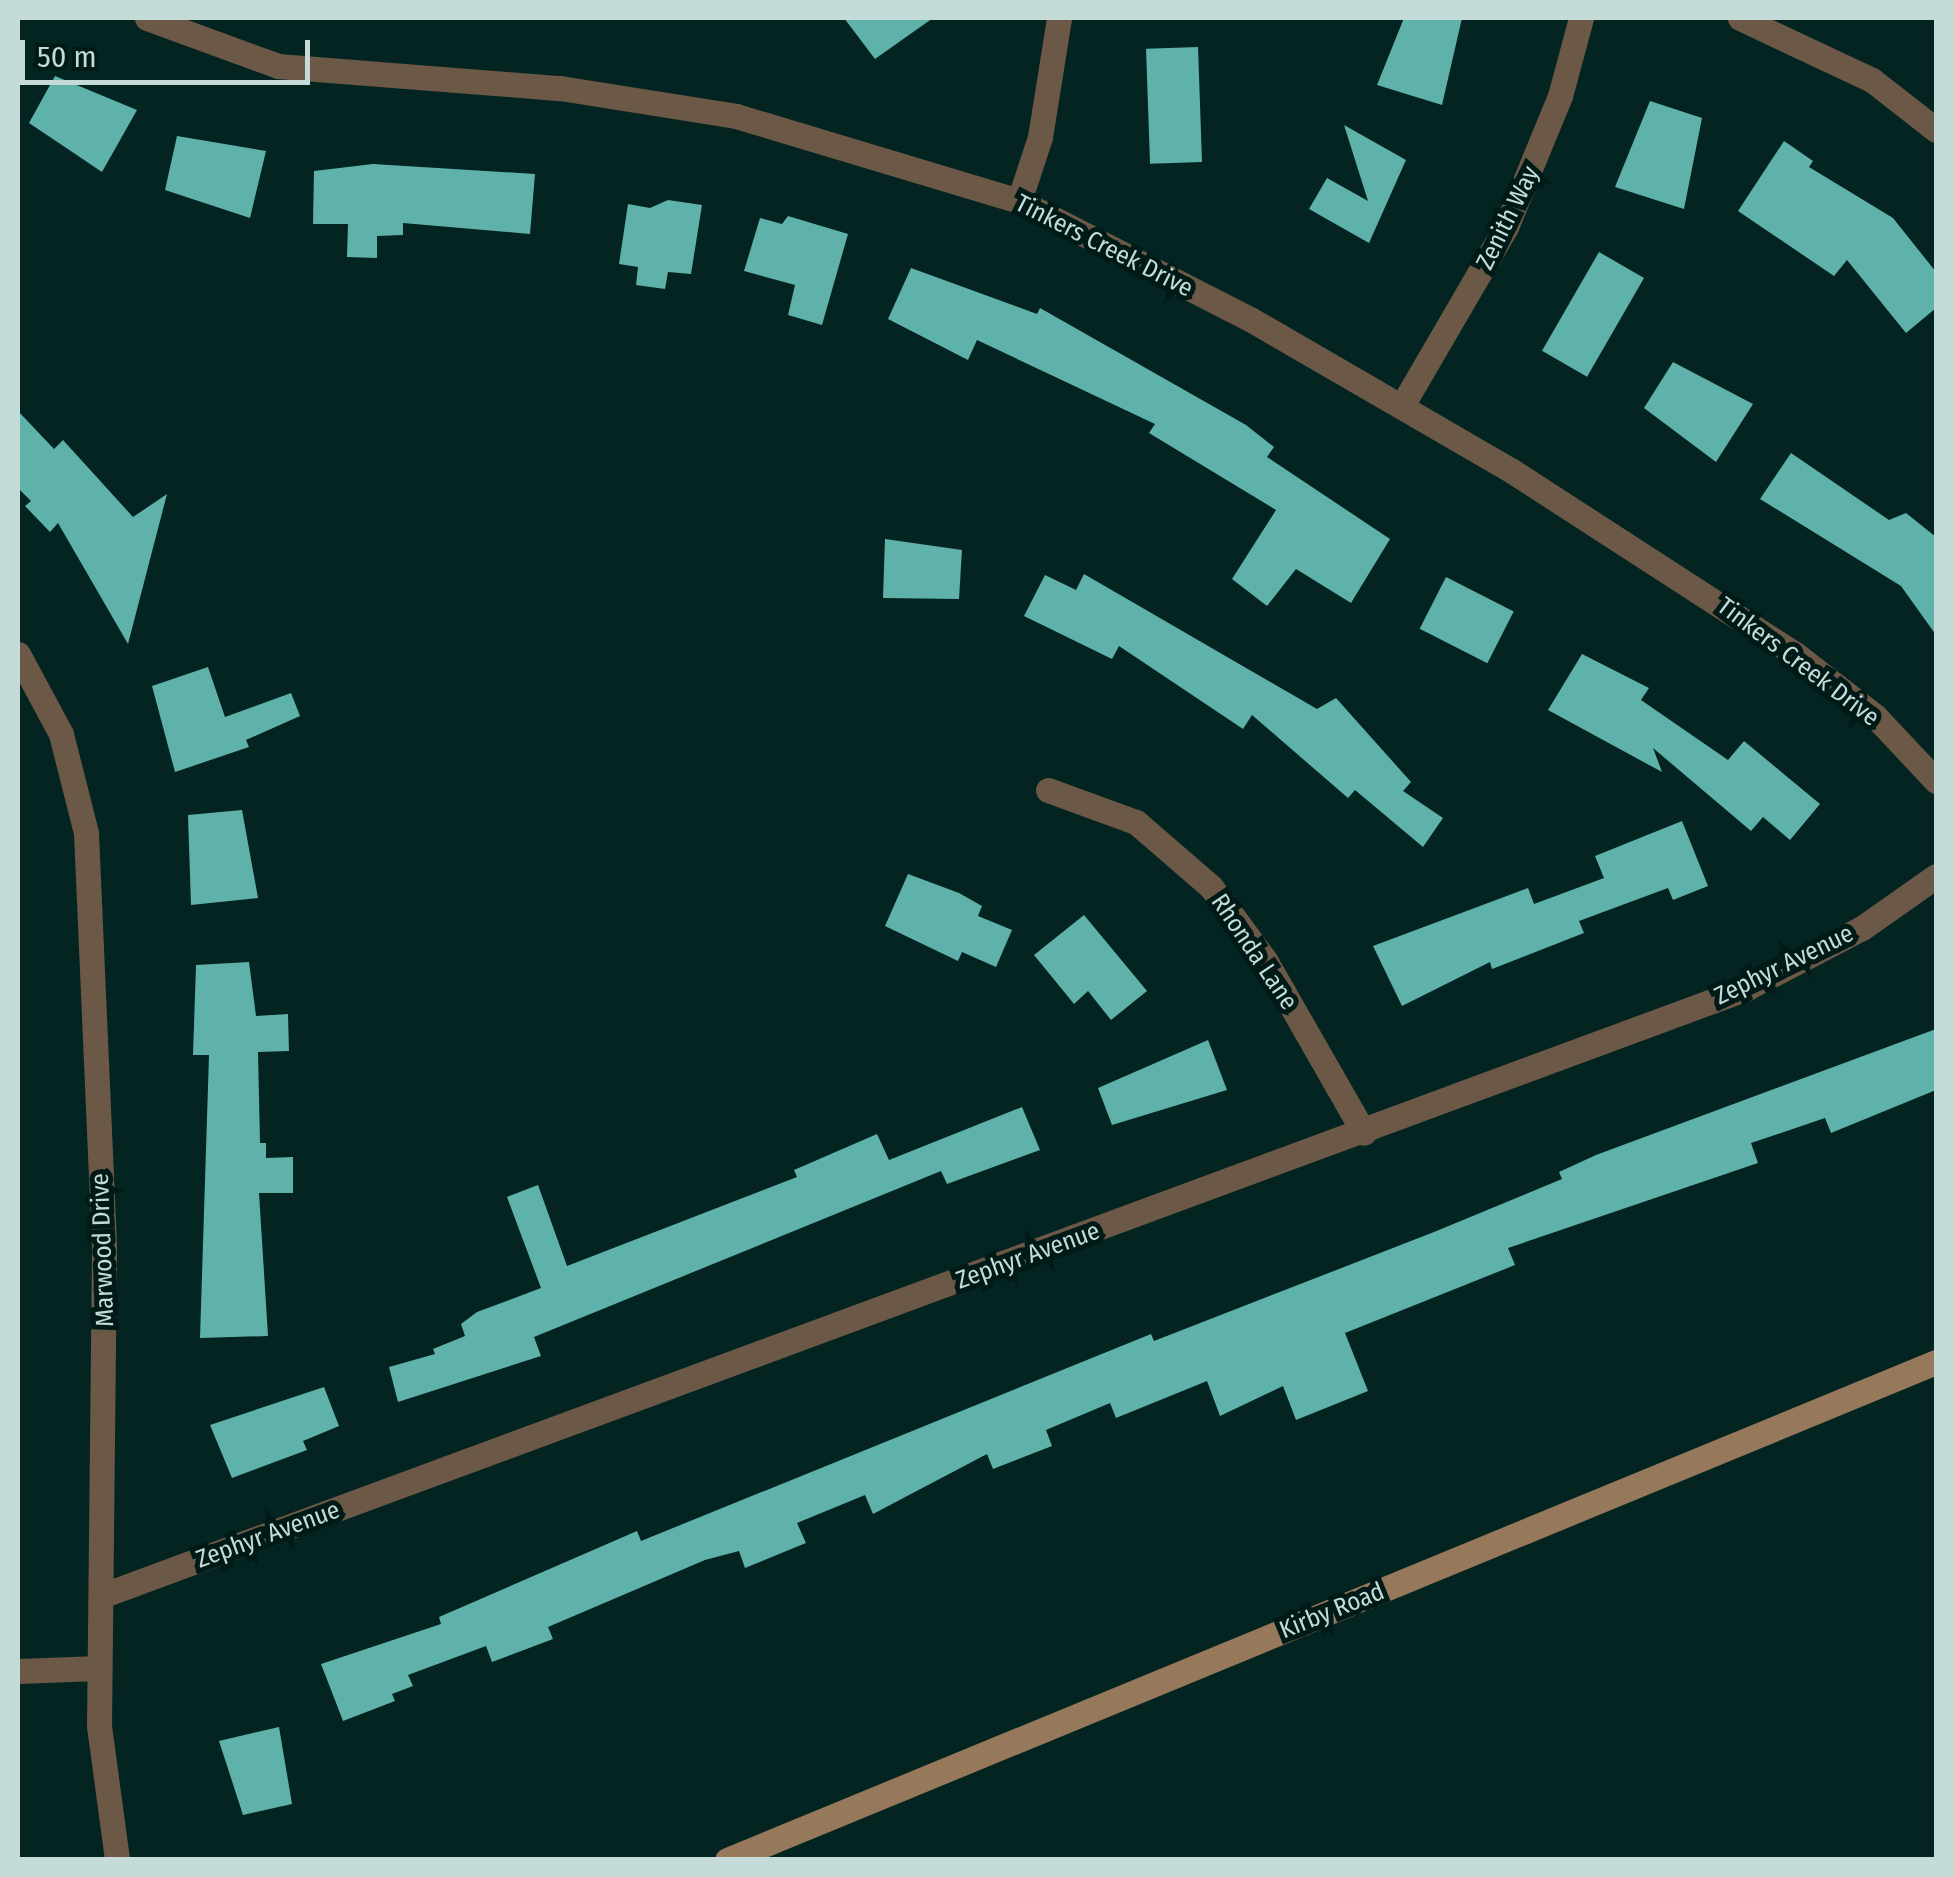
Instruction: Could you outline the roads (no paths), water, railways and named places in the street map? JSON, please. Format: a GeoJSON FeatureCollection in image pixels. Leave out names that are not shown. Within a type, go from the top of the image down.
{"type":"FeatureCollection","features":[{"type":"Feature","properties":{"kind":"main road","name":"Kirby Road"},"geometry":{"type":"LineString","coordinates":[[728,1860],[1936,1362]]}},
{"type":"Feature","properties":{"kind":"street","name":"Tinkers Creek Drive"},"geometry":{"type":"LineString","coordinates":[[146,18],[278,66],[560,88],[736,116],[1020,202],[1403,404],[1795,654],[1875,716],[1936,780]]}},
{"type":"Feature","properties":{"kind":"street"},"geometry":{"type":"LineString","coordinates":[[1020,202],[1048,101],[1059,18]]}},
{"type":"Feature","properties":{"kind":"street","name":"Zenith Way"},"geometry":{"type":"LineString","coordinates":[[1403,404],[1522,194],[1580,18]]}},
{"type":"Feature","properties":{"kind":"street"},"geometry":{"type":"LineString","coordinates":[[1740,18],[1872,80],[1936,130]]}},
{"type":"Feature","properties":{"kind":"street","name":"Marwood Drive"},"geometry":{"type":"LineString","coordinates":[[18,654],[61,734],[86,833],[104,1250],[98,1668],[117,1860]]}},
{"type":"Feature","properties":{"kind":"street","name":"Rhonda Lane"},"geometry":{"type":"LineString","coordinates":[[1048,790],[1136,822],[1210,887],[1265,960],[1364,1133]]}},
{"type":"Feature","properties":{"kind":"street","name":"Zephyr Avenue"},"geometry":{"type":"LineString","coordinates":[[101,1596],[1364,1133],[1747,988],[1891,911],[1936,876]]}},
{"type":"Feature","properties":{"kind":"street"},"geometry":{"type":"LineString","coordinates":[[18,1671],[98,1668]]}}]}
